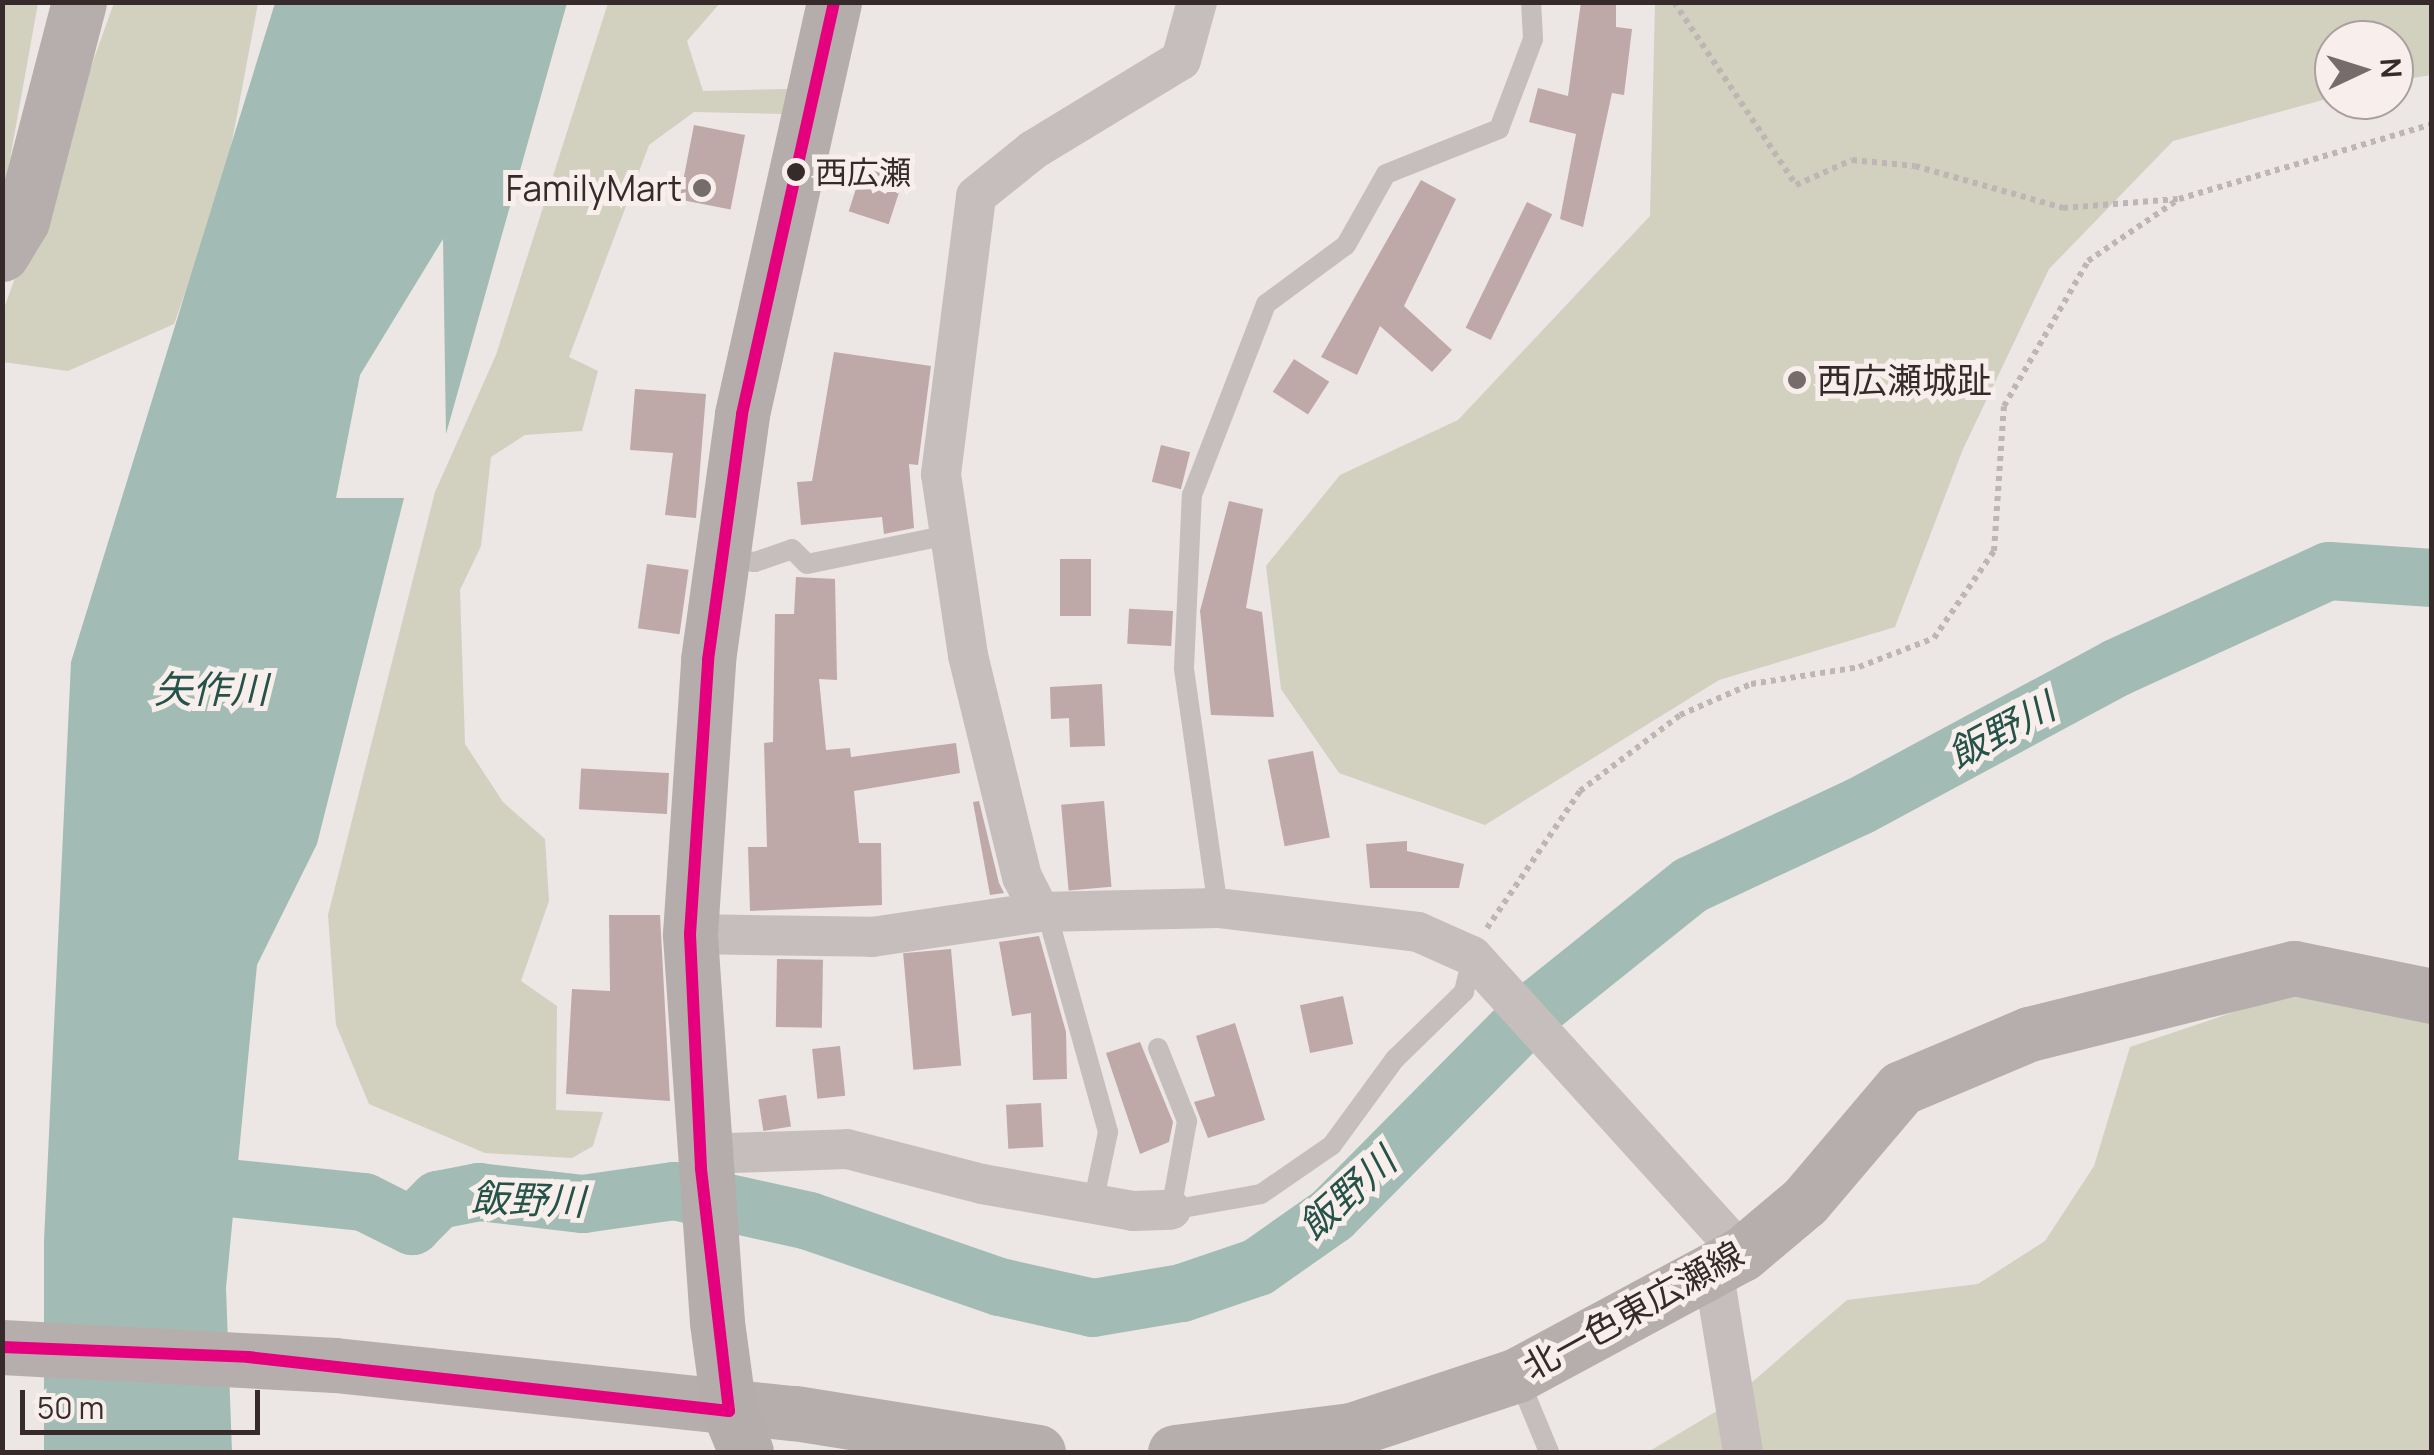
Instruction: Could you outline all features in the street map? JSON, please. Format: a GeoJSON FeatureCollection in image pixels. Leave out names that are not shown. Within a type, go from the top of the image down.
{"type":"FeatureCollection","features":[{"type":"Feature","properties":{"kind":"main road"},"geometry":{"type":"LineString","coordinates":[[2,254],[22,221],[79,2]]}},
{"type":"Feature","properties":{"kind":"main road"},"geometry":{"type":"LineString","coordinates":[[738,1432],[717,1322],[700,1161],[690,934],[722,557],[742,414],[834,2]]}},
{"type":"Feature","properties":{"kind":"main road","name":"北一色東広瀬線"},"geometry":{"type":"LineString","coordinates":[[1175,1452],[1351,1430],[1517,1375],[1728,1262],[1804,1202],[1901,1088],[1946,1064],[2138,1002],[2258,973],[2332,973],[2432,996]]}},
{"type":"Feature","properties":{"kind":"main road"},"geometry":{"type":"LineString","coordinates":[[2,1347],[335,1364],[738,1432],[795,1414],[1038,1452]]}},
{"type":"Feature","properties":{"kind":"street"},"geometry":{"type":"LineString","coordinates":[[1040,912],[1022,877],[948,536],[941,474],[948,389],[976,196],[1033,150],[1181,60],[1198,2]]}},
{"type":"Feature","properties":{"kind":"street"},"geometry":{"type":"LineString","coordinates":[[690,934],[872,937],[1040,912],[1218,908],[1395,926],[1484,969],[1570,1058],[1728,1262],[1743,1452]]}},
{"type":"Feature","properties":{"kind":"street"},"geometry":{"type":"LineString","coordinates":[[700,1161],[847,1149],[1093,1204],[1171,1210]]}},
{"type":"Feature","properties":{"kind":"lane"},"geometry":{"type":"LineString","coordinates":[[1218,908],[1184,668],[1192,494],[1266,304],[1346,246],[1386,174],[1499,129],[1533,40],[1531,2]]}},
{"type":"Feature","properties":{"kind":"lane"},"geometry":{"type":"LineString","coordinates":[[722,557],[755,562],[792,549],[807,564],[948,536]]}},
{"type":"Feature","properties":{"kind":"lane"},"geometry":{"type":"LineString","coordinates":[[1040,912],[1050,924],[1108,1132],[1093,1204]]}},
{"type":"Feature","properties":{"kind":"lane"},"geometry":{"type":"LineString","coordinates":[[1158,1048],[1188,1121],[1171,1210],[1261,1194],[1315,1160],[1396,1059],[1484,969]]}},
{"type":"Feature","properties":{"kind":"lane"},"geometry":{"type":"LineString","coordinates":[[1517,1375],[1548,1452]]}},
{"type":"Feature","properties":{"kind":"path"},"geometry":{"type":"LineString","coordinates":[[1674,2],[1796,185],[1852,160],[1915,166],[2063,208],[2179,199],[2432,124]]}},
{"type":"Feature","properties":{"kind":"path"},"geometry":{"type":"LineString","coordinates":[[1484,969],[1580,791],[1639,742],[1750,684],[1860,667],[1934,638],[1994,551],[1999,428],[2019,372],[2076,273],[2179,199]]}},
{"type":"Feature","properties":{"kind":"shaded area"},"geometry":{"type":"Polygon","coordinates":[[[3,3],[38,3],[3,198],[3,3]]]}},
{"type":"Feature","properties":{"kind":"shaded area"},"geometry":{"type":"Polygon","coordinates":[[[114,3],[258,3],[224,184],[174,324],[68,371],[3,362],[2,314],[114,3]]]}},
{"type":"Feature","properties":{"kind":"shaded area"},"geometry":{"type":"Polygon","coordinates":[[[608,3],[720,3],[687,41],[703,91],[788,89],[783,114],[694,112],[649,145],[569,357],[598,371],[582,431],[525,435],[491,457],[481,546],[460,590],[465,744],[503,802],[545,839],[549,901],[521,981],[557,1006],[556,1110],[603,1112],[593,1146],[572,1158],[485,1153],[369,1104],[336,1025],[328,915],[435,492],[496,355],[608,3]]]}},
{"type":"Feature","properties":{"kind":"shaded area"},"geometry":{"type":"Polygon","coordinates":[[[1655,3],[2431,3],[2431,75],[2414,78],[2414,20],[2314,20],[2314,102],[2173,141],[2049,269],[1963,449],[1895,627],[1719,680],[1485,825],[1339,773],[1281,689],[1266,566],[1340,475],[1458,420],[1650,216],[1655,3]]]}},
{"type":"Feature","properties":{"kind":"shaded area"},"geometry":{"type":"Polygon","coordinates":[[[2291,993],[2431,1019],[2431,1452],[1648,1452],[1722,1408],[1847,1300],[1978,1284],[2045,1241],[2094,1166],[2130,1047],[2291,993]]]}},
{"type":"Feature","properties":{"kind":"water","name":"矢作川"},"geometry":{"type":"Polygon","coordinates":[[[275,3],[567,3],[446,434],[443,239],[360,375],[336,498],[404,498],[317,844],[257,965],[226,1288],[232,1452],[44,1452],[44,1241],[71,662],[275,3]]]}},
{"type":"Feature","properties":{"kind":"building"},"geometry":{"type":"Polygon","coordinates":[[[1581,2],[1616,2],[1616,27],[1632,29],[1624,95],[1612,93],[1583,227],[1560,219],[1576,134],[1529,122],[1538,88],[1568,96],[1581,2]]]}},
{"type":"Feature","properties":{"kind":"building"},"geometry":{"type":"Polygon","coordinates":[[[694,125],[745,135],[731,210],[679,200],[694,125]]]}},
{"type":"Feature","properties":{"kind":"building"},"geometry":{"type":"Polygon","coordinates":[[[866,158],[906,171],[889,224],[849,211],[866,158]]]}},
{"type":"Feature","properties":{"kind":"building"},"geometry":{"type":"Polygon","coordinates":[[[1421,180],[1456,199],[1404,306],[1452,350],[1432,372],[1380,326],[1357,375],[1321,357],[1421,180]]]}},
{"type":"Feature","properties":{"kind":"building"},"geometry":{"type":"Polygon","coordinates":[[[1527,202],[1552,214],[1491,340],[1466,328],[1527,202]]]}},
{"type":"Feature","properties":{"kind":"building"},"geometry":{"type":"Polygon","coordinates":[[[834,352],[931,366],[918,465],[909,464],[914,528],[884,534],[882,517],[801,525],[797,482],[812,481],[834,352]]]}},
{"type":"Feature","properties":{"kind":"building"},"geometry":{"type":"Polygon","coordinates":[[[1294,359],[1329,382],[1308,415],[1273,392],[1294,359]]]}},
{"type":"Feature","properties":{"kind":"building"},"geometry":{"type":"Polygon","coordinates":[[[635,389],[706,394],[696,518],[665,515],[673,453],[630,450],[635,389]]]}},
{"type":"Feature","properties":{"kind":"building"},"geometry":{"type":"Polygon","coordinates":[[[1161,445],[1190,452],[1181,489],[1152,482],[1161,445]]]}},
{"type":"Feature","properties":{"kind":"building"},"geometry":{"type":"Polygon","coordinates":[[[1229,501],[1263,509],[1246,608],[1262,612],[1274,717],[1211,715],[1200,611],[1229,501]]]}},
{"type":"Feature","properties":{"kind":"building"},"geometry":{"type":"Polygon","coordinates":[[[1060,559],[1091,559],[1091,616],[1060,616],[1060,559]]]}},
{"type":"Feature","properties":{"kind":"building"},"geometry":{"type":"Polygon","coordinates":[[[647,564],[689,570],[680,634],[638,628],[647,564]]]}},
{"type":"Feature","properties":{"kind":"building"},"geometry":{"type":"Polygon","coordinates":[[[796,577],[835,579],[837,680],[819,679],[826,750],[850,748],[851,757],[956,743],[960,773],[854,791],[859,843],[881,843],[882,905],[750,911],[748,847],[767,847],[764,743],[773,742],[775,614],[794,614],[796,577]]]}},
{"type":"Feature","properties":{"kind":"building"},"geometry":{"type":"Polygon","coordinates":[[[1129,609],[1173,611],[1171,646],[1127,644],[1129,609]]]}},
{"type":"Feature","properties":{"kind":"building"},"geometry":{"type":"Polygon","coordinates":[[[1102,684],[1105,746],[1070,747],[1069,718],[1051,719],[1050,687],[1102,684]]]}},
{"type":"Feature","properties":{"kind":"building"},"geometry":{"type":"Polygon","coordinates":[[[1313,751],[1330,837],[1285,846],[1268,760],[1313,751]]]}},
{"type":"Feature","properties":{"kind":"building"},"geometry":{"type":"Polygon","coordinates":[[[581,768],[669,773],[667,814],[579,809],[581,768]]]}},
{"type":"Feature","properties":{"kind":"building"},"geometry":{"type":"Polygon","coordinates":[[[979,801],[1004,893],[990,895],[973,802],[979,801]]]}},
{"type":"Feature","properties":{"kind":"building"},"geometry":{"type":"Polygon","coordinates":[[[1104,801],[1111,887],[1069,890],[1061,805],[1104,801]]]}},
{"type":"Feature","properties":{"kind":"building"},"geometry":{"type":"Polygon","coordinates":[[[1407,841],[1407,851],[1464,864],[1459,888],[1370,888],[1366,844],[1407,841]]]}},
{"type":"Feature","properties":{"kind":"building"},"geometry":{"type":"Polygon","coordinates":[[[609,915],[660,915],[670,1101],[566,1094],[572,989],[610,991],[609,915]]]}},
{"type":"Feature","properties":{"kind":"building"},"geometry":{"type":"Polygon","coordinates":[[[1039,936],[1066,1032],[1067,1079],[1033,1080],[1031,1013],[1012,1016],[999,942],[1039,936]]]}},
{"type":"Feature","properties":{"kind":"building"},"geometry":{"type":"Polygon","coordinates":[[[951,949],[961,1066],[913,1070],[903,953],[951,949]]]}},
{"type":"Feature","properties":{"kind":"building"},"geometry":{"type":"Polygon","coordinates":[[[777,959],[823,960],[822,1028],[776,1027],[777,959]]]}},
{"type":"Feature","properties":{"kind":"building"},"geometry":{"type":"Polygon","coordinates":[[[1343,996],[1353,1044],[1310,1053],[1300,1005],[1343,996]]]}},
{"type":"Feature","properties":{"kind":"building"},"geometry":{"type":"Polygon","coordinates":[[[1235,1023],[1265,1120],[1208,1138],[1194,1102],[1215,1096],[1196,1036],[1235,1023]]]}},
{"type":"Feature","properties":{"kind":"building"},"geometry":{"type":"Polygon","coordinates":[[[1140,1042],[1173,1122],[1169,1142],[1140,1154],[1106,1053],[1140,1042]]]}},
{"type":"Feature","properties":{"kind":"building"},"geometry":{"type":"Polygon","coordinates":[[[840,1046],[845,1096],[817,1099],[812,1049],[840,1046]]]}},
{"type":"Feature","properties":{"kind":"building"},"geometry":{"type":"Polygon","coordinates":[[[786,1095],[791,1127],[763,1131],[758,1099],[786,1095]]]}},
{"type":"Feature","properties":{"kind":"building"},"geometry":{"type":"Polygon","coordinates":[[[1041,1103],[1043,1147],[1008,1149],[1006,1105],[1041,1103]]]}},
{"type":"Feature","properties":{"kind":"waterway","name":"飯野川"},"geometry":{"type":"LineString","coordinates":[[161,1170],[218,1187],[364,1202],[412,1226],[438,1200],[479,1192],[583,1204],[674,1191],[809,1221],[1000,1287],[1093,1308],[1182,1293],[1258,1267],[1332,1215],[1536,1009],[1691,885],[1860,806],[2116,668],[2329,571],[2432,578]]}},
{"type":"Feature","properties":{"kind":"transit line"},"geometry":{"type":"LineString","coordinates":[[729,1411],[701,1168],[690,934],[708,660],[742,414],[834,2]]}},
{"type":"Feature","properties":{"kind":"transit line"},"geometry":{"type":"LineString","coordinates":[[2,1347],[248,1357],[729,1411]]}},
{"type":"Feature","properties":{"kind":"place","name":"西広瀬"},"geometry":{"type":"Point","coordinates":[796,172]}},
{"type":"Feature","properties":{"kind":"place","name":"FamilyMart"},"geometry":{"type":"Point","coordinates":[702,188]}},
{"type":"Feature","properties":{"kind":"place","name":"西広瀬城趾"},"geometry":{"type":"Point","coordinates":[1797,380]}}]}
